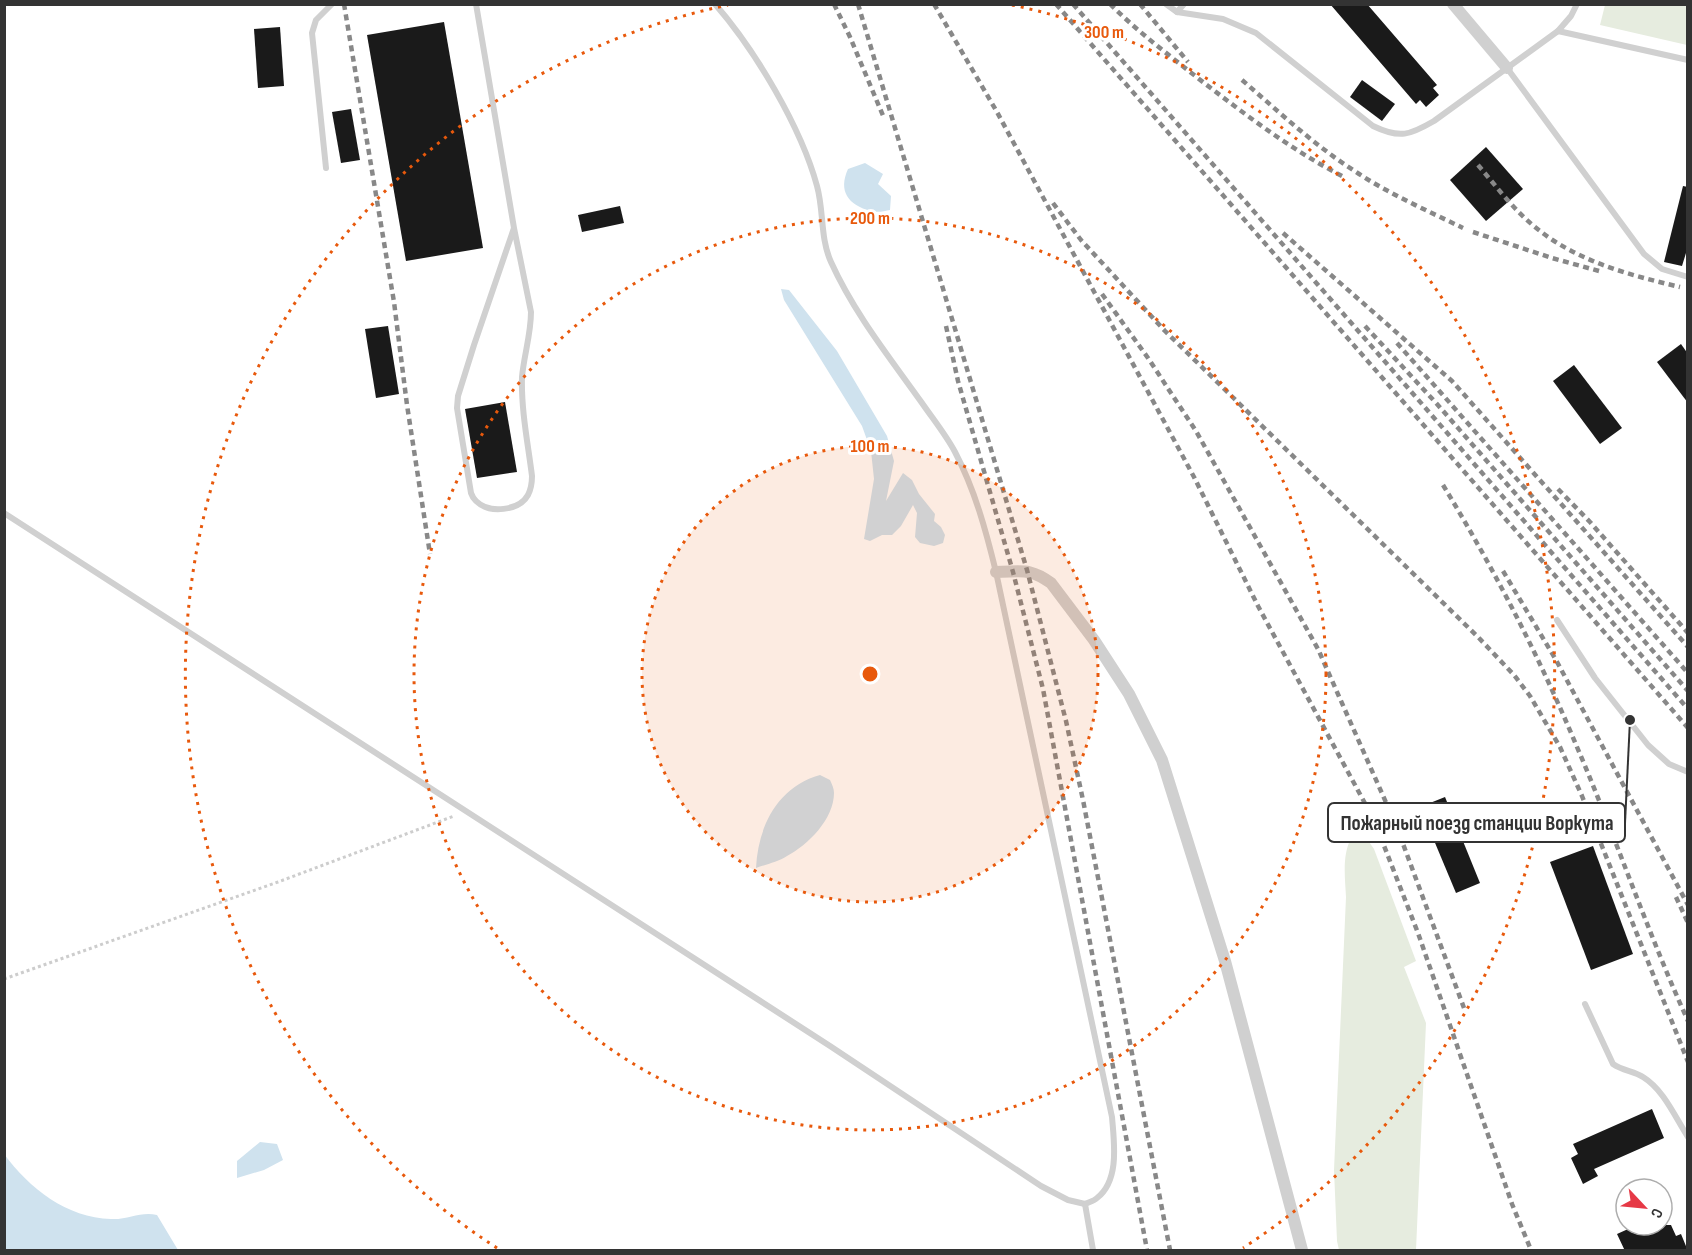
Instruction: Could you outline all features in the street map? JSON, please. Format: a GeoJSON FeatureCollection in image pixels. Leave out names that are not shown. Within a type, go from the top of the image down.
{"type":"FeatureCollection","features":[{"type":"Feature","properties":{"kind":"street"},"geometry":{"type":"LineString","coordinates":[[1453,4],[1507,68]]}},
{"type":"Feature","properties":{"kind":"street"},"geometry":{"type":"LineString","coordinates":[[996,572],[1027,570],[1050,583],[1094,640],[1129,694],[1162,760],[1225,961],[1302,1251]]}},
{"type":"Feature","properties":{"kind":"lane"},"geometry":{"type":"LineString","coordinates":[[326,168],[312,33],[316,20],[332,4]]}},
{"type":"Feature","properties":{"kind":"lane"},"geometry":{"type":"LineString","coordinates":[[476,4],[514,228],[531,312],[530,332],[524,357],[522,398],[532,476],[528,496],[521,503],[501,509],[485,507],[476,501],[471,493],[457,408],[458,396],[474,345],[514,228]]}},
{"type":"Feature","properties":{"kind":"lane"},"geometry":{"type":"LineString","coordinates":[[4,513],[830,1046],[1041,1186],[1068,1200],[1085,1204],[1098,1197],[1108,1182],[1114,1164],[1112,1117],[996,572],[978,508],[955,451],[863,320],[830,260],[824,239],[818,188],[799,137],[768,77],[716,4]]}},
{"type":"Feature","properties":{"kind":"lane"},"geometry":{"type":"LineString","coordinates":[[1166,4],[1177,12],[1223,19],[1256,33],[1373,126],[1387,133],[1401,135],[1417,131],[1434,121],[1558,31],[1571,16],[1576,4]]}},
{"type":"Feature","properties":{"kind":"lane"},"geometry":{"type":"LineString","coordinates":[[1177,12],[1184,4]]}},
{"type":"Feature","properties":{"kind":"lane"},"geometry":{"type":"LineString","coordinates":[[1558,31],[1688,60]]}},
{"type":"Feature","properties":{"kind":"lane"},"geometry":{"type":"LineString","coordinates":[[1507,68],[1644,254],[1662,268],[1688,277]]}},
{"type":"Feature","properties":{"kind":"lane"},"geometry":{"type":"LineString","coordinates":[[1557,620],[1595,678],[1648,744],[1669,764],[1688,772]]}},
{"type":"Feature","properties":{"kind":"lane"},"geometry":{"type":"LineString","coordinates":[[1585,1004],[1613,1064],[1620,1069],[1641,1076],[1654,1087],[1688,1137]]}},
{"type":"Feature","properties":{"kind":"lane"},"geometry":{"type":"LineString","coordinates":[[1085,1204],[1093,1251]]}},
{"type":"Feature","properties":{"kind":"path"},"geometry":{"type":"LineString","coordinates":[[4,979],[278,882],[466,812]]}},
{"type":"Feature","properties":{"kind":"shaded area"},"geometry":{"type":"Polygon","coordinates":[[[1605,5],[1687,5],[1687,45],[1600,25],[1605,5]]]}},
{"type":"Feature","properties":{"kind":"shaded area"},"geometry":{"type":"Polygon","coordinates":[[[1356,836],[1367,839],[1374,849],[1416,961],[1404,967],[1426,1023],[1416,1250],[1339,1250],[1337,1241],[1334,1170],[1346,897],[1345,867],[1348,845],[1351,838],[1356,836]]]}},
{"type":"Feature","properties":{"kind":"water"},"geometry":{"type":"Polygon","coordinates":[[[865,163],[883,174],[878,184],[891,196],[890,210],[871,211],[856,205],[847,196],[844,184],[848,169],[865,163]]]}},
{"type":"Feature","properties":{"kind":"water"},"geometry":{"type":"Polygon","coordinates":[[[781,289],[789,290],[837,351],[887,436],[894,461],[886,501],[903,473],[912,480],[919,494],[935,514],[934,521],[945,535],[943,543],[934,546],[920,543],[915,537],[917,513],[913,505],[901,526],[892,535],[882,535],[870,541],[864,539],[874,479],[871,451],[862,426],[784,300],[781,289]]]}},
{"type":"Feature","properties":{"kind":"water"},"geometry":{"type":"Polygon","coordinates":[[[820,775],[830,780],[834,791],[833,803],[825,821],[811,838],[795,851],[780,860],[756,868],[766,824],[781,799],[805,781],[820,775]]]}},
{"type":"Feature","properties":{"kind":"water"},"geometry":{"type":"Polygon","coordinates":[[[260,1142],[277,1144],[283,1160],[264,1170],[237,1178],[237,1161],[260,1142]]]}},
{"type":"Feature","properties":{"kind":"water"},"geometry":{"type":"Polygon","coordinates":[[[4,1154],[37,1189],[64,1207],[79,1213],[111,1219],[145,1214],[157,1215],[178,1250],[5,1250],[4,1154]]]}},
{"type":"Feature","properties":{"kind":"building"},"geometry":{"type":"Polygon","coordinates":[[[1330,4],[1367,4],[1437,85],[1433,88],[1439,95],[1426,107],[1420,100],[1416,104],[1330,4]]]}},
{"type":"Feature","properties":{"kind":"building"},"geometry":{"type":"Polygon","coordinates":[[[444,22],[483,248],[406,261],[367,35],[444,22]]]}},
{"type":"Feature","properties":{"kind":"building"},"geometry":{"type":"Polygon","coordinates":[[[280,27],[284,86],[258,88],[254,29],[280,27]]]}},
{"type":"Feature","properties":{"kind":"building"},"geometry":{"type":"Polygon","coordinates":[[[1362,80],[1395,104],[1382,121],[1350,97],[1362,80]]]}},
{"type":"Feature","properties":{"kind":"building"},"geometry":{"type":"Polygon","coordinates":[[[351,109],[360,160],[341,163],[332,112],[351,109]]]}},
{"type":"Feature","properties":{"kind":"building"},"geometry":{"type":"Polygon","coordinates":[[[1486,147],[1523,189],[1486,221],[1450,180],[1486,147]]]}},
{"type":"Feature","properties":{"kind":"building"},"geometry":{"type":"Polygon","coordinates":[[[1683,186],[1688,187],[1688,254],[1686,253],[1682,266],[1664,262],[1683,186]]]}},
{"type":"Feature","properties":{"kind":"building"},"geometry":{"type":"Polygon","coordinates":[[[620,206],[624,223],[582,232],[578,215],[620,206]]]}},
{"type":"Feature","properties":{"kind":"building"},"geometry":{"type":"Polygon","coordinates":[[[388,326],[399,394],[376,398],[365,329],[388,326]]]}},
{"type":"Feature","properties":{"kind":"building"},"geometry":{"type":"Polygon","coordinates":[[[1681,344],[1688,354],[1688,403],[1657,362],[1681,344]]]}},
{"type":"Feature","properties":{"kind":"building"},"geometry":{"type":"Polygon","coordinates":[[[1574,365],[1622,428],[1600,444],[1553,381],[1574,365]]]}},
{"type":"Feature","properties":{"kind":"building"},"geometry":{"type":"Polygon","coordinates":[[[505,402],[517,472],[477,478],[465,409],[505,402]]]}},
{"type":"Feature","properties":{"kind":"building"},"geometry":{"type":"Polygon","coordinates":[[[1445,797],[1480,883],[1456,893],[1420,807],[1445,797]]]}},
{"type":"Feature","properties":{"kind":"building"},"geometry":{"type":"Polygon","coordinates":[[[1593,846],[1633,954],[1591,970],[1550,862],[1593,846]]]}},
{"type":"Feature","properties":{"kind":"building"},"geometry":{"type":"Polygon","coordinates":[[[1652,1109],[1664,1138],[1594,1169],[1598,1176],[1583,1184],[1571,1158],[1578,1154],[1573,1144],[1652,1109]]]}},
{"type":"Feature","properties":{"kind":"building"},"geometry":{"type":"Polygon","coordinates":[[[1674,1232],[1676,1236],[1681,1234],[1688,1251],[1625,1251],[1618,1237],[1674,1237],[1674,1232]]]}},
{"type":"Feature","properties":{"kind":"railway"},"geometry":{"type":"LineString","coordinates":[[344,4],[394,302],[430,554]]}},
{"type":"Feature","properties":{"kind":"railway"},"geometry":{"type":"LineString","coordinates":[[834,4],[884,118]]}},
{"type":"Feature","properties":{"kind":"railway"},"geometry":{"type":"LineString","coordinates":[[858,4],[1027,570],[1066,721],[1170,1250]]}},
{"type":"Feature","properties":{"kind":"railway"},"geometry":{"type":"LineString","coordinates":[[934,4],[997,112],[1194,477],[1258,606],[1374,820],[1418,933],[1512,1204],[1531,1250]]}},
{"type":"Feature","properties":{"kind":"railway"},"geometry":{"type":"LineString","coordinates":[[1056,4],[1688,728]]}},
{"type":"Feature","properties":{"kind":"railway"},"geometry":{"type":"LineString","coordinates":[[1073,4],[1688,709]]}},
{"type":"Feature","properties":{"kind":"railway"},"geometry":{"type":"LineString","coordinates":[[1110,4],[1154,43],[1252,119],[1287,144],[1344,177]]}},
{"type":"Feature","properties":{"kind":"railway"},"geometry":{"type":"LineString","coordinates":[[1140,4],[1188,62]]}},
{"type":"Feature","properties":{"kind":"railway"},"geometry":{"type":"LineString","coordinates":[[1242,80],[1338,160],[1393,194],[1463,228]]}},
{"type":"Feature","properties":{"kind":"railway"},"geometry":{"type":"LineString","coordinates":[[1478,165],[1519,213],[1551,239],[1585,258],[1680,287]]}},
{"type":"Feature","properties":{"kind":"railway"},"geometry":{"type":"LineString","coordinates":[[1053,203],[1081,240],[1165,331],[1478,637],[1514,675],[1530,696],[1560,747],[1582,796],[1688,1062]]}},
{"type":"Feature","properties":{"kind":"railway"},"geometry":{"type":"LineString","coordinates":[[1473,232],[1599,271]]}},
{"type":"Feature","properties":{"kind":"railway"},"geometry":{"type":"LineString","coordinates":[[1283,233],[1452,381],[1688,647]]}},
{"type":"Feature","properties":{"kind":"railway"},"geometry":{"type":"LineString","coordinates":[[1102,294],[1196,431],[1318,649],[1396,825],[1464,1008]]}},
{"type":"Feature","properties":{"kind":"railway"},"geometry":{"type":"LineString","coordinates":[[946,326],[958,381],[1013,572],[1043,689],[1147,1250]]}},
{"type":"Feature","properties":{"kind":"railway"},"geometry":{"type":"LineString","coordinates":[[1365,326],[1437,404],[1688,691]]}},
{"type":"Feature","properties":{"kind":"railway"},"geometry":{"type":"LineString","coordinates":[[1397,343],[1688,673]]}},
{"type":"Feature","properties":{"kind":"railway"},"geometry":{"type":"LineString","coordinates":[[1443,485],[1498,581],[1547,679],[1591,781],[1688,1021]]}},
{"type":"Feature","properties":{"kind":"railway"},"geometry":{"type":"LineString","coordinates":[[1558,489],[1688,633]]}},
{"type":"Feature","properties":{"kind":"railway"},"geometry":{"type":"LineString","coordinates":[[1503,571],[1556,660],[1688,905]]}},
{"type":"Feature","properties":{"kind":"railway"},"geometry":{"type":"LineString","coordinates":[[1676,897],[1688,923]]}},
{"type":"Feature","properties":{"kind":"place","name":"Пожарный поезд станции Воркута"},"geometry":{"type":"Point","coordinates":[1630,720]}}]}
